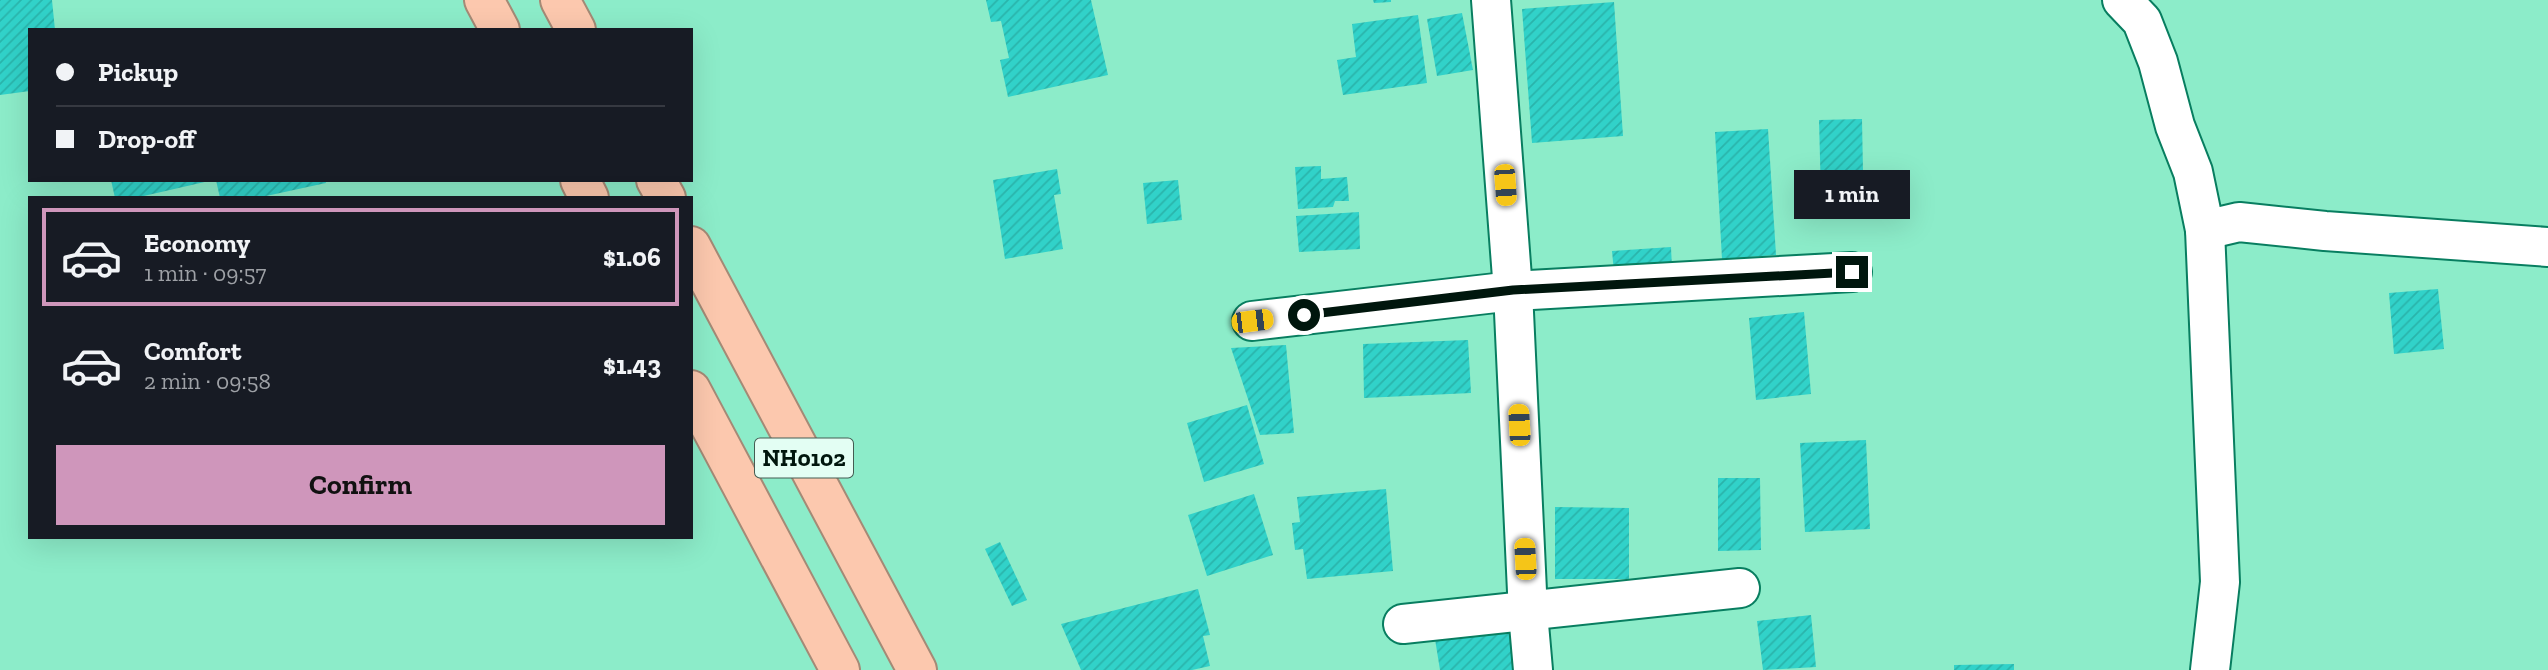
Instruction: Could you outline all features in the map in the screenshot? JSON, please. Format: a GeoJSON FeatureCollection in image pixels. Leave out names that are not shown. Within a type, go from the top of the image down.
{"type":"FeatureCollection","features":[{"type":"Feature","properties":{"kind":"highway"},"geometry":{"type":"LineString","coordinates":[[484,0],[499,28]]}},
{"type":"Feature","properties":{"kind":"highway"},"geometry":{"type":"LineString","coordinates":[[560,0],[575,28]]}},
{"type":"Feature","properties":{"kind":"highway","name":"NH0102"},"geometry":{"type":"LineString","coordinates":[[693,250],[917,670]]}},
{"type":"Feature","properties":{"kind":"highway","name":"NH0102"},"geometry":{"type":"LineString","coordinates":[[693,394],[840,670]]}},
{"type":"Feature","properties":{"kind":"street"},"geometry":{"type":"LineString","coordinates":[[1491,0],[1513,290],[1533,670]]}},
{"type":"Feature","properties":{"kind":"street"},"geometry":{"type":"LineString","coordinates":[[2122,0],[2142,21],[2158,62],[2175,126],[2193,172],[2205,230],[2220,582],[2210,670]]}},
{"type":"Feature","properties":{"kind":"street"},"geometry":{"type":"LineString","coordinates":[[2205,230],[2239,222],[2548,247]]}},
{"type":"Feature","properties":{"kind":"street"},"geometry":{"type":"LineString","coordinates":[[1252,321],[1513,290],[1852,272]]}},
{"type":"Feature","properties":{"kind":"street"},"geometry":{"type":"LineString","coordinates":[[1403,624],[1528,613],[1740,588]]}},
{"type":"Feature","properties":{"kind":"building"},"geometry":{"type":"Polygon","coordinates":[[[0,0],[52,0],[55,28],[28,28],[28,91],[0,95],[0,0]]]}},
{"type":"Feature","properties":{"kind":"building"},"geometry":{"type":"Polygon","coordinates":[[[986,0],[1091,0],[1108,75],[1008,97],[1000,60],[1009,58],[1001,21],[991,22],[986,0]]]}},
{"type":"Feature","properties":{"kind":"building"},"geometry":{"type":"Polygon","coordinates":[[[1373,0],[1391,0],[1391,2],[1374,3],[1373,0]]]}},
{"type":"Feature","properties":{"kind":"building"},"geometry":{"type":"Polygon","coordinates":[[[1614,2],[1623,136],[1532,143],[1522,9],[1614,2]]]}},
{"type":"Feature","properties":{"kind":"building"},"geometry":{"type":"Polygon","coordinates":[[[1462,13],[1473,70],[1437,76],[1427,19],[1462,13]]]}},
{"type":"Feature","properties":{"kind":"building"},"geometry":{"type":"Polygon","coordinates":[[[1418,15],[1427,83],[1343,95],[1337,60],[1356,57],[1352,24],[1418,15]]]}},
{"type":"Feature","properties":{"kind":"building"},"geometry":{"type":"Polygon","coordinates":[[[1862,119],[1863,171],[1841,172],[1841,197],[1821,197],[1819,120],[1862,119]]]}},
{"type":"Feature","properties":{"kind":"building"},"geometry":{"type":"Polygon","coordinates":[[[1768,129],[1776,255],[1722,259],[1715,132],[1768,129]]]}},
{"type":"Feature","properties":{"kind":"building"},"geometry":{"type":"Polygon","coordinates":[[[1321,166],[1321,179],[1347,177],[1349,201],[1335,201],[1333,207],[1298,209],[1295,167],[1321,166]]]}},
{"type":"Feature","properties":{"kind":"building"},"geometry":{"type":"Polygon","coordinates":[[[1057,169],[1061,194],[1054,195],[1063,249],[1005,259],[993,180],[1057,169]]]}},
{"type":"Feature","properties":{"kind":"building"},"geometry":{"type":"Polygon","coordinates":[[[1178,180],[1182,220],[1147,224],[1143,183],[1178,180]]]}},
{"type":"Feature","properties":{"kind":"building"},"geometry":{"type":"Polygon","coordinates":[[[111,182],[205,182],[144,196],[115,196],[111,182]]]}},
{"type":"Feature","properties":{"kind":"building"},"geometry":{"type":"Polygon","coordinates":[[[216,182],[326,183],[266,196],[220,196],[216,182]]]}},
{"type":"Feature","properties":{"kind":"building"},"geometry":{"type":"Polygon","coordinates":[[[1359,212],[1360,249],[1299,252],[1296,216],[1359,212]]]}},
{"type":"Feature","properties":{"kind":"building"},"geometry":{"type":"Polygon","coordinates":[[[1671,247],[1672,268],[1614,272],[1612,251],[1671,247]]]}},
{"type":"Feature","properties":{"kind":"building"},"geometry":{"type":"Polygon","coordinates":[[[2438,289],[2444,349],[2394,354],[2389,293],[2438,289]]]}},
{"type":"Feature","properties":{"kind":"building"},"geometry":{"type":"Polygon","coordinates":[[[1804,312],[1811,394],[1756,400],[1749,318],[1804,312]]]}},
{"type":"Feature","properties":{"kind":"building"},"geometry":{"type":"Polygon","coordinates":[[[1468,340],[1471,393],[1364,398],[1363,344],[1468,340]]]}},
{"type":"Feature","properties":{"kind":"building"},"geometry":{"type":"Polygon","coordinates":[[[1286,345],[1294,433],[1260,435],[1231,348],[1286,345]]]}},
{"type":"Feature","properties":{"kind":"building"},"geometry":{"type":"Polygon","coordinates":[[[1247,405],[1264,464],[1204,482],[1187,423],[1247,405]]]}},
{"type":"Feature","properties":{"kind":"building"},"geometry":{"type":"Polygon","coordinates":[[[1866,440],[1870,529],[1805,532],[1800,443],[1866,440]]]}},
{"type":"Feature","properties":{"kind":"building"},"geometry":{"type":"Polygon","coordinates":[[[1718,478],[1760,478],[1761,550],[1718,551],[1718,478]]]}},
{"type":"Feature","properties":{"kind":"building"},"geometry":{"type":"Polygon","coordinates":[[[1386,489],[1393,571],[1307,579],[1303,549],[1295,550],[1292,523],[1300,522],[1297,497],[1386,489]]]}},
{"type":"Feature","properties":{"kind":"building"},"geometry":{"type":"Polygon","coordinates":[[[1254,494],[1273,555],[1207,576],[1188,515],[1254,494]]]}},
{"type":"Feature","properties":{"kind":"building"},"geometry":{"type":"Polygon","coordinates":[[[1555,507],[1629,508],[1629,579],[1555,579],[1555,507]]]}},
{"type":"Feature","properties":{"kind":"building"},"geometry":{"type":"Polygon","coordinates":[[[1000,542],[1027,600],[1012,606],[985,549],[1000,542]]]}},
{"type":"Feature","properties":{"kind":"building"},"geometry":{"type":"Polygon","coordinates":[[[1198,589],[1210,635],[1203,636],[1210,666],[1192,670],[1081,670],[1061,624],[1198,589]]]}},
{"type":"Feature","properties":{"kind":"building"},"geometry":{"type":"Polygon","coordinates":[[[1811,615],[1816,667],[1763,670],[1757,621],[1811,615]]]}},
{"type":"Feature","properties":{"kind":"building"},"geometry":{"type":"Polygon","coordinates":[[[1515,628],[1521,670],[1440,670],[1435,639],[1515,628]]]}},
{"type":"Feature","properties":{"kind":"building"},"geometry":{"type":"Polygon","coordinates":[[[2014,664],[2014,670],[1954,670],[1954,665],[2014,664]]]}},
{"type":"Feature","properties":{"kind":"route"},"geometry":{"type":"LineString","coordinates":[[1304,315],[1513,290],[1852,272]]}}]}
